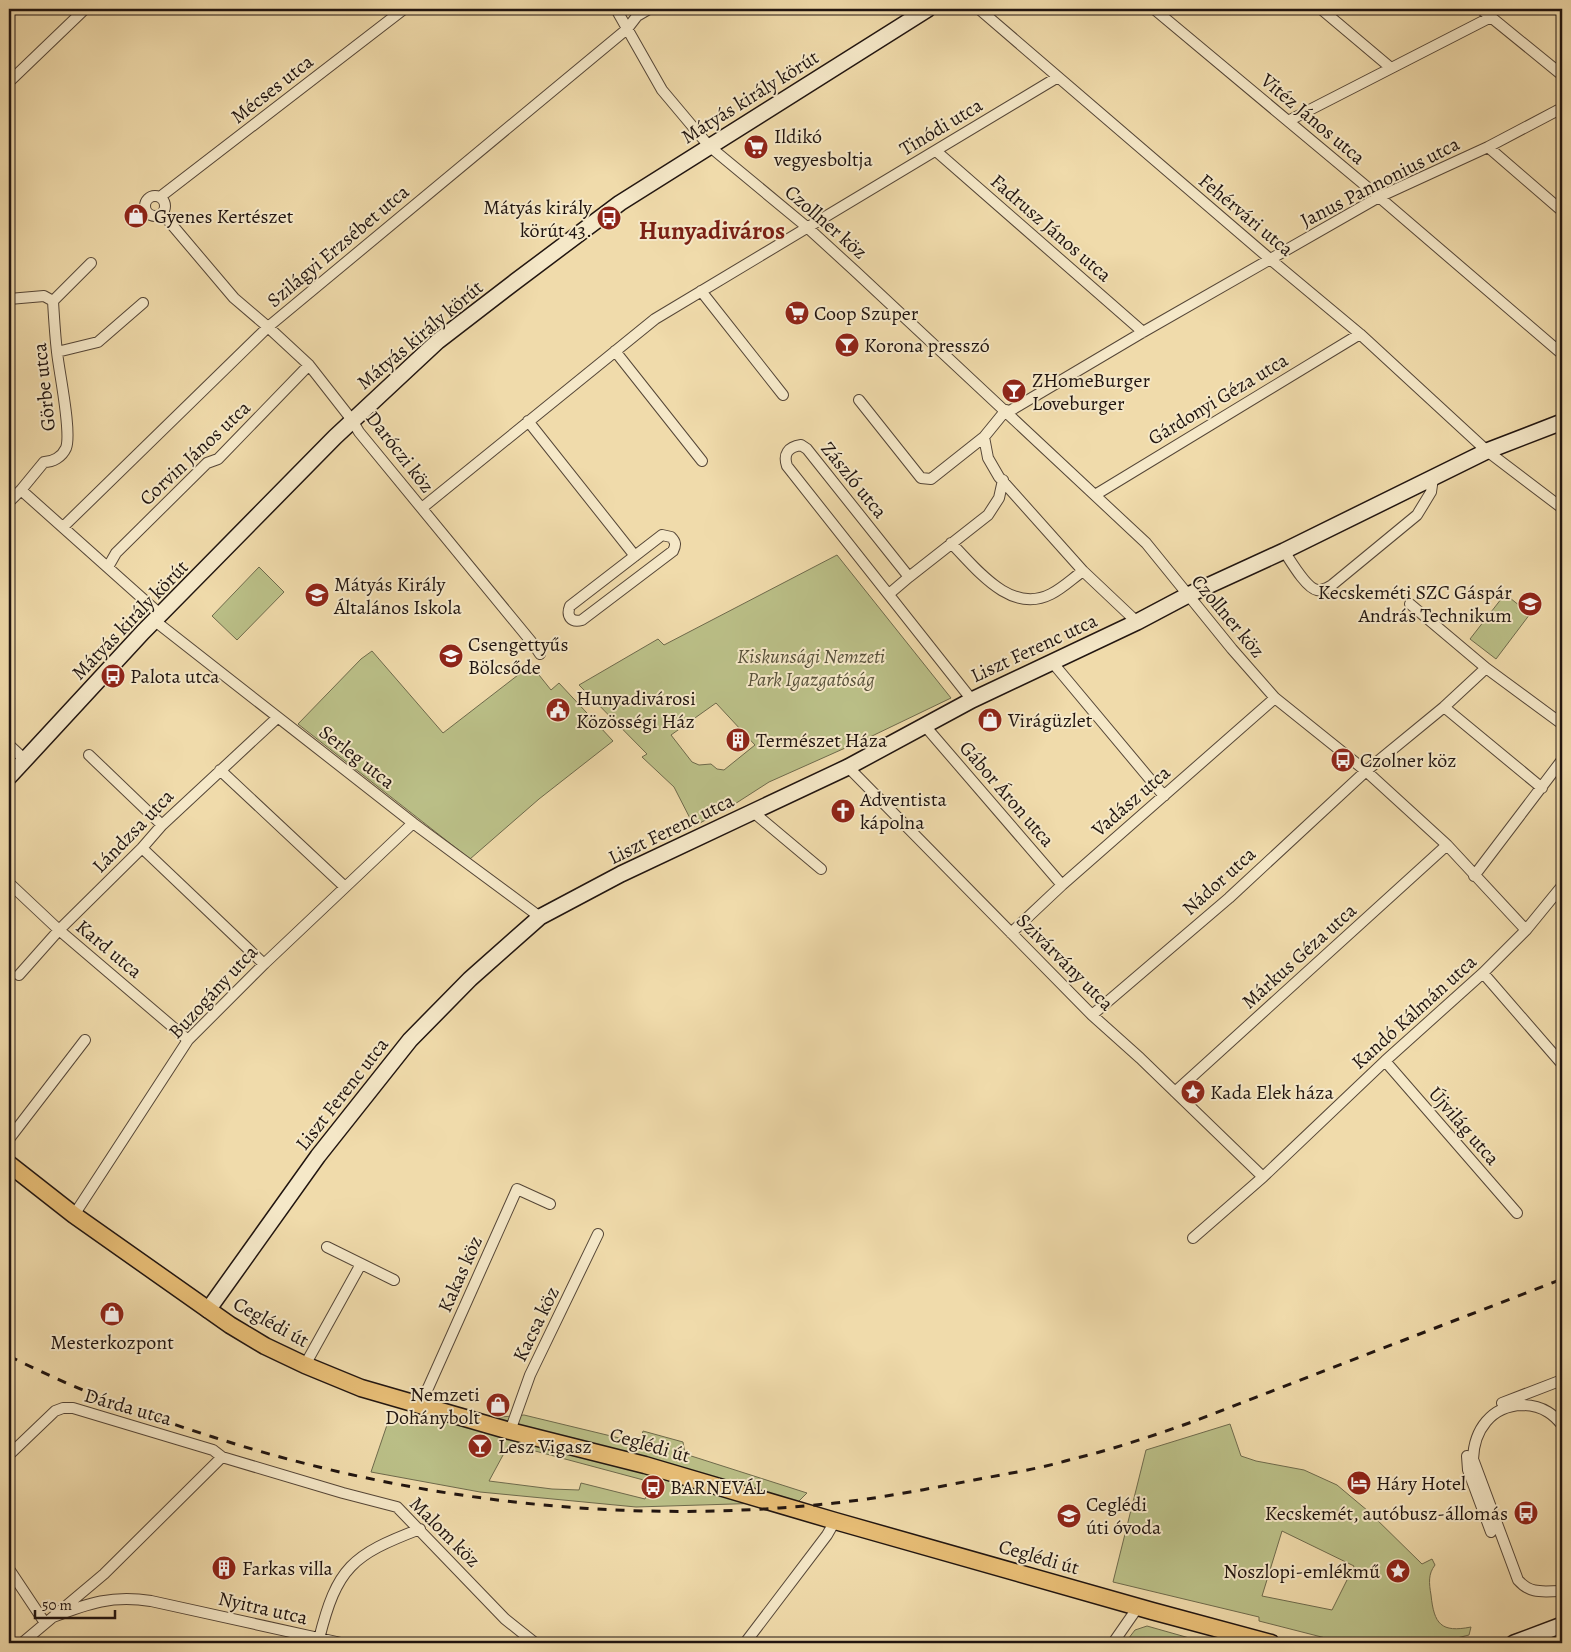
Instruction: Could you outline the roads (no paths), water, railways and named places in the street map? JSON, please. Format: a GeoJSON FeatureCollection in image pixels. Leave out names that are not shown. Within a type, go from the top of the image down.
{"type":"FeatureCollection","features":[{"type":"Feature","properties":{"kind":"main road","name":"Ceglédi út"},"geometry":{"type":"LineString","coordinates":[[9,1164],[74,1215],[208,1310],[265,1346],[306,1366],[362,1388],[510,1431],[644,1465],[1138,1607],[1272,1643]]}},
{"type":"Feature","properties":{"kind":"street"},"geometry":{"type":"LineString","coordinates":[[9,82],[85,9]]}},
{"type":"Feature","properties":{"kind":"street","name":"Mécses utca"},"geometry":{"type":"LineString","coordinates":[[162,213],[152,216],[146,209],[148,199],[154,196],[160,197],[404,9]]}},
{"type":"Feature","properties":{"kind":"street","name":"Czollner köz"},"geometry":{"type":"LineString","coordinates":[[616,9],[662,90],[709,146],[808,228],[904,322],[1007,411],[1146,543],[1275,698],[1366,771],[1447,846],[1526,930]]}},
{"type":"Feature","properties":{"kind":"street","name":"Szilágyi Erzsébet utca"},"geometry":{"type":"LineString","coordinates":[[63,527],[268,327],[627,29],[637,16],[649,9]]}},
{"type":"Feature","properties":{"kind":"street","name":"Mátyás király körút"},"geometry":{"type":"LineString","coordinates":[[9,777],[158,618],[352,420],[438,341],[620,203],[928,9]]}},
{"type":"Feature","properties":{"kind":"street","name":"Fehérvári utca"},"geometry":{"type":"LineString","coordinates":[[979,9],[1360,334],[1488,451],[1562,508]]}},
{"type":"Feature","properties":{"kind":"street","name":"Vitéz János utca"},"geometry":{"type":"LineString","coordinates":[[1154,9],[1379,197],[1562,354]]}},
{"type":"Feature","properties":{"kind":"street"},"geometry":{"type":"LineString","coordinates":[[1321,9],[1391,68]]}},
{"type":"Feature","properties":{"kind":"street"},"geometry":{"type":"LineString","coordinates":[[1481,9],[1562,74]]}},
{"type":"Feature","properties":{"kind":"street"},"geometry":{"type":"LineString","coordinates":[[1288,121],[1491,17]]}},
{"type":"Feature","properties":{"kind":"street","name":"Tinódi utca"},"geometry":{"type":"LineString","coordinates":[[422,508],[655,319],[1058,77]]}},
{"type":"Feature","properties":{"kind":"street","name":"Janus Pannonius utca"},"geometry":{"type":"LineString","coordinates":[[1007,411],[1379,197],[1488,146],[1562,108]]}},
{"type":"Feature","properties":{"kind":"street"},"geometry":{"type":"LineString","coordinates":[[1488,146],[1562,211]]}},
{"type":"Feature","properties":{"kind":"street","name":"Fadrusz János utca"},"geometry":{"type":"LineString","coordinates":[[936,151],[1143,332]]}},
{"type":"Feature","properties":{"kind":"street"},"geometry":{"type":"LineString","coordinates":[[160,197],[163,199],[166,207],[162,213]]}},
{"type":"Feature","properties":{"kind":"street","name":"Daróczi köz"},"geometry":{"type":"LineString","coordinates":[[162,213],[234,298],[309,365],[352,420],[359,432],[540,654]]}},
{"type":"Feature","properties":{"kind":"street"},"geometry":{"type":"LineString","coordinates":[[9,299],[44,296],[53,302],[91,264]]}},
{"type":"Feature","properties":{"kind":"street"},"geometry":{"type":"LineString","coordinates":[[702,290],[783,395]]}},
{"type":"Feature","properties":{"kind":"street","name":"Görbe utca"},"geometry":{"type":"LineString","coordinates":[[9,502],[44,462],[58,458],[66,447],[67,424],[57,352],[53,302]]}},
{"type":"Feature","properties":{"kind":"street"},"geometry":{"type":"LineString","coordinates":[[57,352],[98,342],[143,303]]}},
{"type":"Feature","properties":{"kind":"street","name":"Gárdonyi Géza utca"},"geometry":{"type":"LineString","coordinates":[[1095,495],[1360,334]]}},
{"type":"Feature","properties":{"kind":"street"},"geometry":{"type":"LineString","coordinates":[[615,351],[702,461]]}},
{"type":"Feature","properties":{"kind":"street","name":"Corvin János utca"},"geometry":{"type":"LineString","coordinates":[[108,567],[116,553],[207,462],[218,459],[309,365]]}},
{"type":"Feature","properties":{"kind":"street"},"geometry":{"type":"LineString","coordinates":[[859,400],[921,478],[930,479],[984,437],[1007,411]]}},
{"type":"Feature","properties":{"kind":"street"},"geometry":{"type":"LineString","coordinates":[[528,421],[635,556]]}},
{"type":"Feature","properties":{"kind":"street","name":"Liszt Ferenc utca"},"geometry":{"type":"LineString","coordinates":[[208,1310],[318,1156],[410,1040],[470,979],[540,917],[621,874],[848,766],[972,700],[1137,622],[1188,595],[1284,551],[1488,451],[1562,422]]}},
{"type":"Feature","properties":{"kind":"street"},"geometry":{"type":"LineString","coordinates":[[984,437],[988,458],[999,477],[1083,570],[1137,622]]}},
{"type":"Feature","properties":{"kind":"street","name":"Zászló utca"},"geometry":{"type":"LineString","coordinates":[[908,577],[807,449],[801,445],[793,446],[786,453],[785,460],[787,466],[972,700]]}},
{"type":"Feature","properties":{"kind":"street"},"geometry":{"type":"LineString","coordinates":[[1284,551],[1309,586],[1316,590],[1323,590],[1332,585],[1417,515],[1431,492],[1433,478]]}},
{"type":"Feature","properties":{"kind":"street"},"geometry":{"type":"LineString","coordinates":[[888,594],[988,515],[999,498],[1003,480]]}},
{"type":"Feature","properties":{"kind":"street","name":"Serleg utca"},"geometry":{"type":"LineString","coordinates":[[21,490],[108,567],[158,618],[277,718],[413,823],[540,917]]}},
{"type":"Feature","properties":{"kind":"street"},"geometry":{"type":"LineString","coordinates":[[662,536],[672,537],[675,541],[673,551],[582,620],[576,622],[568,616],[570,606],[635,556],[662,536]]}},
{"type":"Feature","properties":{"kind":"street","name":"Liszt Ferenc utca"},"geometry":{"type":"LineString","coordinates":[[951,543],[988,580],[1004,591],[1020,598],[1039,598],[1054,593],[1083,570]]}},
{"type":"Feature","properties":{"kind":"street"},"geometry":{"type":"LineString","coordinates":[[1410,604],[1486,668],[1562,724]]}},
{"type":"Feature","properties":{"kind":"street"},"geometry":{"type":"LineString","coordinates":[[1052,662],[1164,796]]}},
{"type":"Feature","properties":{"kind":"street","name":"Nádor utca"},"geometry":{"type":"LineString","coordinates":[[1092,1015],[1229,898],[1366,771],[1444,707],[1486,668]]}},
{"type":"Feature","properties":{"kind":"street","name":"Vadász utca"},"geometry":{"type":"LineString","coordinates":[[1012,933],[1062,885],[1275,698]]}},
{"type":"Feature","properties":{"kind":"street"},"geometry":{"type":"LineString","coordinates":[[1444,707],[1542,788]]}},
{"type":"Feature","properties":{"kind":"street","name":"Lándzsa utca"},"geometry":{"type":"LineString","coordinates":[[19,975],[59,930],[142,848],[162,825],[277,718]]}},
{"type":"Feature","properties":{"kind":"street","name":"Gábor Áron utca"},"geometry":{"type":"LineString","coordinates":[[925,726],[1062,885]]}},
{"type":"Feature","properties":{"kind":"street"},"geometry":{"type":"LineString","coordinates":[[9,745],[25,760]]}},
{"type":"Feature","properties":{"kind":"street"},"geometry":{"type":"LineString","coordinates":[[89,755],[162,825]]}},
{"type":"Feature","properties":{"kind":"street"},"geometry":{"type":"LineString","coordinates":[[1474,876],[1562,760]]}},
{"type":"Feature","properties":{"kind":"street","name":"Szivárvány utca"},"geometry":{"type":"LineString","coordinates":[[848,766],[1092,1015],[1176,1092],[1263,1177]]}},
{"type":"Feature","properties":{"kind":"street"},"geometry":{"type":"LineString","coordinates":[[220,770],[345,886]]}},
{"type":"Feature","properties":{"kind":"street"},"geometry":{"type":"LineString","coordinates":[[753,812],[821,869]]}},
{"type":"Feature","properties":{"kind":"street","name":"Buzogány utca"},"geometry":{"type":"LineString","coordinates":[[74,1215],[188,1040],[264,964],[413,823]]}},
{"type":"Feature","properties":{"kind":"street","name":"Márkus Géza utca"},"geometry":{"type":"LineString","coordinates":[[1176,1092],[1447,846]]}},
{"type":"Feature","properties":{"kind":"street"},"geometry":{"type":"LineString","coordinates":[[142,848],[264,964]]}},
{"type":"Feature","properties":{"kind":"street","name":"Kard utca"},"geometry":{"type":"LineString","coordinates":[[9,882],[59,930],[188,1040]]}},
{"type":"Feature","properties":{"kind":"street","name":"Kandó Kálmán utca"},"geometry":{"type":"LineString","coordinates":[[1193,1238],[1263,1177],[1385,1061],[1483,973],[1560,894]]}},
{"type":"Feature","properties":{"kind":"street"},"geometry":{"type":"LineString","coordinates":[[1483,973],[1562,1064]]}},
{"type":"Feature","properties":{"kind":"street"},"geometry":{"type":"LineString","coordinates":[[9,1139],[85,1040]]}},
{"type":"Feature","properties":{"kind":"street","name":"Újvilág utca"},"geometry":{"type":"LineString","coordinates":[[1385,1061],[1517,1213]]}},
{"type":"Feature","properties":{"kind":"street","name":"Kakas köz"},"geometry":{"type":"LineString","coordinates":[[420,1406],[517,1189],[550,1204]]}},
{"type":"Feature","properties":{"kind":"street","name":"Kacsa köz"},"geometry":{"type":"LineString","coordinates":[[510,1431],[530,1375],[598,1234]]}},
{"type":"Feature","properties":{"kind":"street"},"geometry":{"type":"LineString","coordinates":[[328,1248],[394,1280]]}},
{"type":"Feature","properties":{"kind":"street"},"geometry":{"type":"LineString","coordinates":[[306,1366],[361,1264]]}},
{"type":"Feature","properties":{"kind":"street"},"geometry":{"type":"LineString","coordinates":[[1492,1532],[1468,1470],[1467,1459],[1470,1438],[1480,1420],[1495,1406],[1562,1380]]}},
{"type":"Feature","properties":{"kind":"street"},"geometry":{"type":"LineString","coordinates":[[1517,1406],[1530,1393]]}},
{"type":"Feature","properties":{"kind":"street"},"geometry":{"type":"LineString","coordinates":[[1562,1399],[1562,1422]]}},
{"type":"Feature","properties":{"kind":"street"},"geometry":{"type":"LineString","coordinates":[[1480,1420],[1491,1412],[1517,1406],[1539,1408],[1562,1422]]}},
{"type":"Feature","properties":{"kind":"street"},"geometry":{"type":"LineString","coordinates":[[1506,1407],[1486,1422],[1478,1436],[1473,1450],[1475,1467],[1518,1580],[1525,1588],[1534,1591],[1562,1591]]}},
{"type":"Feature","properties":{"kind":"street","name":"Dárda utca"},"geometry":{"type":"LineString","coordinates":[[9,1455],[51,1414],[60,1409],[67,1408],[90,1412],[213,1450],[222,1457]]}},
{"type":"Feature","properties":{"kind":"street","name":"Malom köz"},"geometry":{"type":"LineString","coordinates":[[222,1457],[397,1507],[505,1619],[535,1643]]}},
{"type":"Feature","properties":{"kind":"street","name":"Nyitra utca"},"geometry":{"type":"LineString","coordinates":[[22,1643],[104,1574],[222,1457]]}},
{"type":"Feature","properties":{"kind":"street"},"geometry":{"type":"LineString","coordinates":[[746,1643],[827,1535],[835,1521]]}},
{"type":"Feature","properties":{"kind":"street"},"geometry":{"type":"LineString","coordinates":[[318,1641],[334,1590],[353,1564],[380,1545],[420,1529]]}},
{"type":"Feature","properties":{"kind":"street"},"geometry":{"type":"LineString","coordinates":[[9,1569],[49,1620]]}},
{"type":"Feature","properties":{"kind":"street","name":"Nyitra utca"},"geometry":{"type":"LineString","coordinates":[[49,1620],[94,1602],[131,1598],[151,1601],[318,1641],[341,1643]]}},
{"type":"Feature","properties":{"kind":"street"},"geometry":{"type":"LineString","coordinates":[[1113,1643],[1138,1607]]}},
{"type":"Feature","properties":{"kind":"street"},"geometry":{"type":"LineString","coordinates":[[1514,1643],[1562,1626]]}},
{"type":"Feature","properties":{"kind":"railway"},"geometry":{"type":"LineString","coordinates":[[9,1356],[109,1401],[161,1420],[288,1459],[365,1478],[442,1492],[520,1503],[599,1509],[678,1511],[756,1509],[870,1499],[1033,1469],[1100,1452],[1192,1422],[1562,1279]]}},
{"type":"Feature","properties":{"kind":"place","name":"Ildikó vegyesboltja"},"geometry":{"type":"Point","coordinates":[756,147]}},
{"type":"Feature","properties":{"kind":"place","name":"Gyenes Kertészet"},"geometry":{"type":"Point","coordinates":[136,216]}},
{"type":"Feature","properties":{"kind":"place","name":"Mátyás király körút 43."},"geometry":{"type":"Point","coordinates":[609,218]}},
{"type":"Feature","properties":{"kind":"place","name":"Coop Szuper"},"geometry":{"type":"Point","coordinates":[797,313]}},
{"type":"Feature","properties":{"kind":"place","name":"Korona presszó"},"geometry":{"type":"Point","coordinates":[847,345]}},
{"type":"Feature","properties":{"kind":"place","name":"ZHomeBurger Loveburger"},"geometry":{"type":"Point","coordinates":[1014,391]}},
{"type":"Feature","properties":{"kind":"place","name":"Mátyás Király Általános Iskola"},"geometry":{"type":"Point","coordinates":[317,595]}},
{"type":"Feature","properties":{"kind":"place","name":"Kecskeméti SZC Gáspár András Technikum"},"geometry":{"type":"Point","coordinates":[1530,604]}},
{"type":"Feature","properties":{"kind":"place","name":"Csengettyűs Bölcsőde"},"geometry":{"type":"Point","coordinates":[451,656]}},
{"type":"Feature","properties":{"kind":"place","name":"Palota utca"},"geometry":{"type":"Point","coordinates":[113,676]}},
{"type":"Feature","properties":{"kind":"place","name":"Hunyadivárosi Közösségi Ház"},"geometry":{"type":"Point","coordinates":[558,710]}},
{"type":"Feature","properties":{"kind":"place","name":"Virágüzlet"},"geometry":{"type":"Point","coordinates":[990,720]}},
{"type":"Feature","properties":{"kind":"place","name":"Természet Háza"},"geometry":{"type":"Point","coordinates":[738,740]}},
{"type":"Feature","properties":{"kind":"place","name":"Czolner köz"},"geometry":{"type":"Point","coordinates":[1343,760]}},
{"type":"Feature","properties":{"kind":"place","name":"Adventista kápolna"},"geometry":{"type":"Point","coordinates":[843,811]}},
{"type":"Feature","properties":{"kind":"place","name":"Kada Elek háza"},"geometry":{"type":"Point","coordinates":[1193,1092]}},
{"type":"Feature","properties":{"kind":"place","name":"Mesterkozpont"},"geometry":{"type":"Point","coordinates":[112,1314]}},
{"type":"Feature","properties":{"kind":"place","name":"Nemzeti Dohánybolt"},"geometry":{"type":"Point","coordinates":[498,1405]}},
{"type":"Feature","properties":{"kind":"place","name":"Lesz Vigasz"},"geometry":{"type":"Point","coordinates":[480,1446]}},
{"type":"Feature","properties":{"kind":"place","name":"Háry Hotel"},"geometry":{"type":"Point","coordinates":[1359,1483]}},
{"type":"Feature","properties":{"kind":"place","name":"BARNEVÁL"},"geometry":{"type":"Point","coordinates":[653,1487]}},
{"type":"Feature","properties":{"kind":"place","name":"Kecskemét, autóbusz-állomás"},"geometry":{"type":"Point","coordinates":[1526,1513]}},
{"type":"Feature","properties":{"kind":"place","name":"Ceglédi úti óvoda"},"geometry":{"type":"Point","coordinates":[1069,1516]}},
{"type":"Feature","properties":{"kind":"place","name":"Farkas villa"},"geometry":{"type":"Point","coordinates":[224,1568]}},
{"type":"Feature","properties":{"kind":"place","name":"Noszlopi-emlékmű"},"geometry":{"type":"Point","coordinates":[1398,1571]}},
{"type":"Feature","properties":{"kind":"district","name":"Hunyadiváros"},"geometry":{"type":"Point","coordinates":[712,231]}},
{"type":"Feature","properties":{"kind":"park label","name":"Kiskunsági Nemzeti Park Igazgatóság"},"geometry":{"type":"Point","coordinates":[811,668]}}]}
